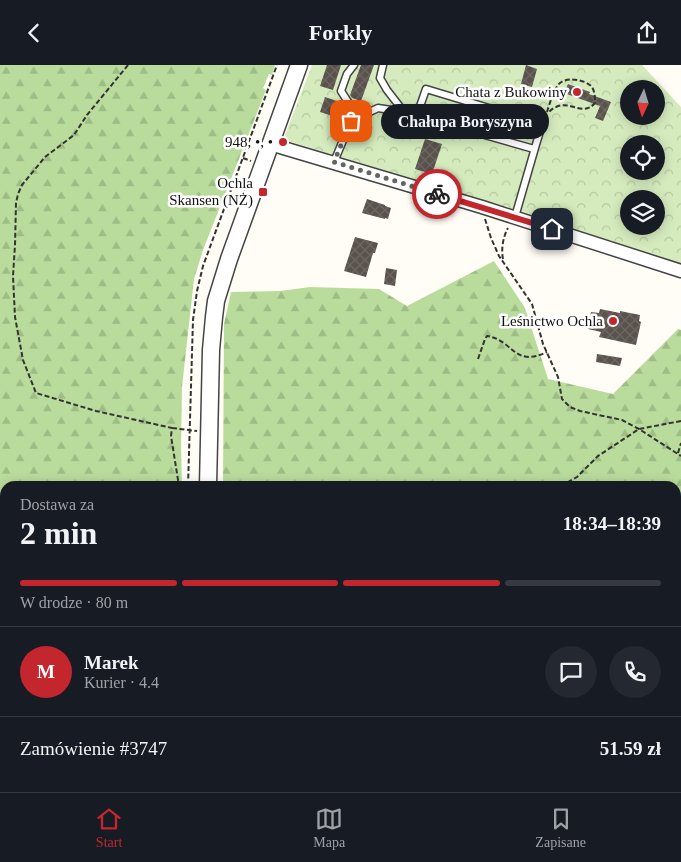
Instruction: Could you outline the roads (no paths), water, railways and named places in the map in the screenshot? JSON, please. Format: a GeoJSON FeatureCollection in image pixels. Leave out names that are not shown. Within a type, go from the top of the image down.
{"type":"FeatureCollection","features":[{"type":"Feature","properties":{"kind":"street"},"geometry":{"type":"LineString","coordinates":[[208,481],[211,350],[216,301],[229,259],[299,65]]}},
{"type":"Feature","properties":{"kind":"street"},"geometry":{"type":"LineString","coordinates":[[270,145],[334,162],[515,217],[681,271]]}},
{"type":"Feature","properties":{"kind":"lane"},"geometry":{"type":"LineString","coordinates":[[334,162],[351,121],[352,108],[341,91],[347,74],[354,65]]}},
{"type":"Feature","properties":{"kind":"lane"},"geometry":{"type":"LineString","coordinates":[[383,65],[380,78],[404,112]]}},
{"type":"Feature","properties":{"kind":"lane"},"geometry":{"type":"LineString","coordinates":[[417,115],[426,89],[544,119],[515,217]]}},
{"type":"Feature","properties":{"kind":"lane"},"geometry":{"type":"LineString","coordinates":[[351,121],[378,108],[417,115],[534,149]]}},
{"type":"Feature","properties":{"kind":"place","name":"Chata z Bukowiny"},"geometry":{"type":"Point","coordinates":[577,92]}},
{"type":"Feature","properties":{"kind":"place","name":"Chałupa Boryszyna"},"geometry":{"type":"Point","coordinates":[351,121]}},
{"type":"Feature","properties":{"kind":"place","name":"948, •, •"},"geometry":{"type":"Point","coordinates":[283,142]}},
{"type":"Feature","properties":{"kind":"place","name":"Ochla Skansen (NŻ)"},"geometry":{"type":"Point","coordinates":[263,192]}},
{"type":"Feature","properties":{"kind":"place","name":"Leśnictwo Ochla"},"geometry":{"type":"Point","coordinates":[613,321]}}]}
